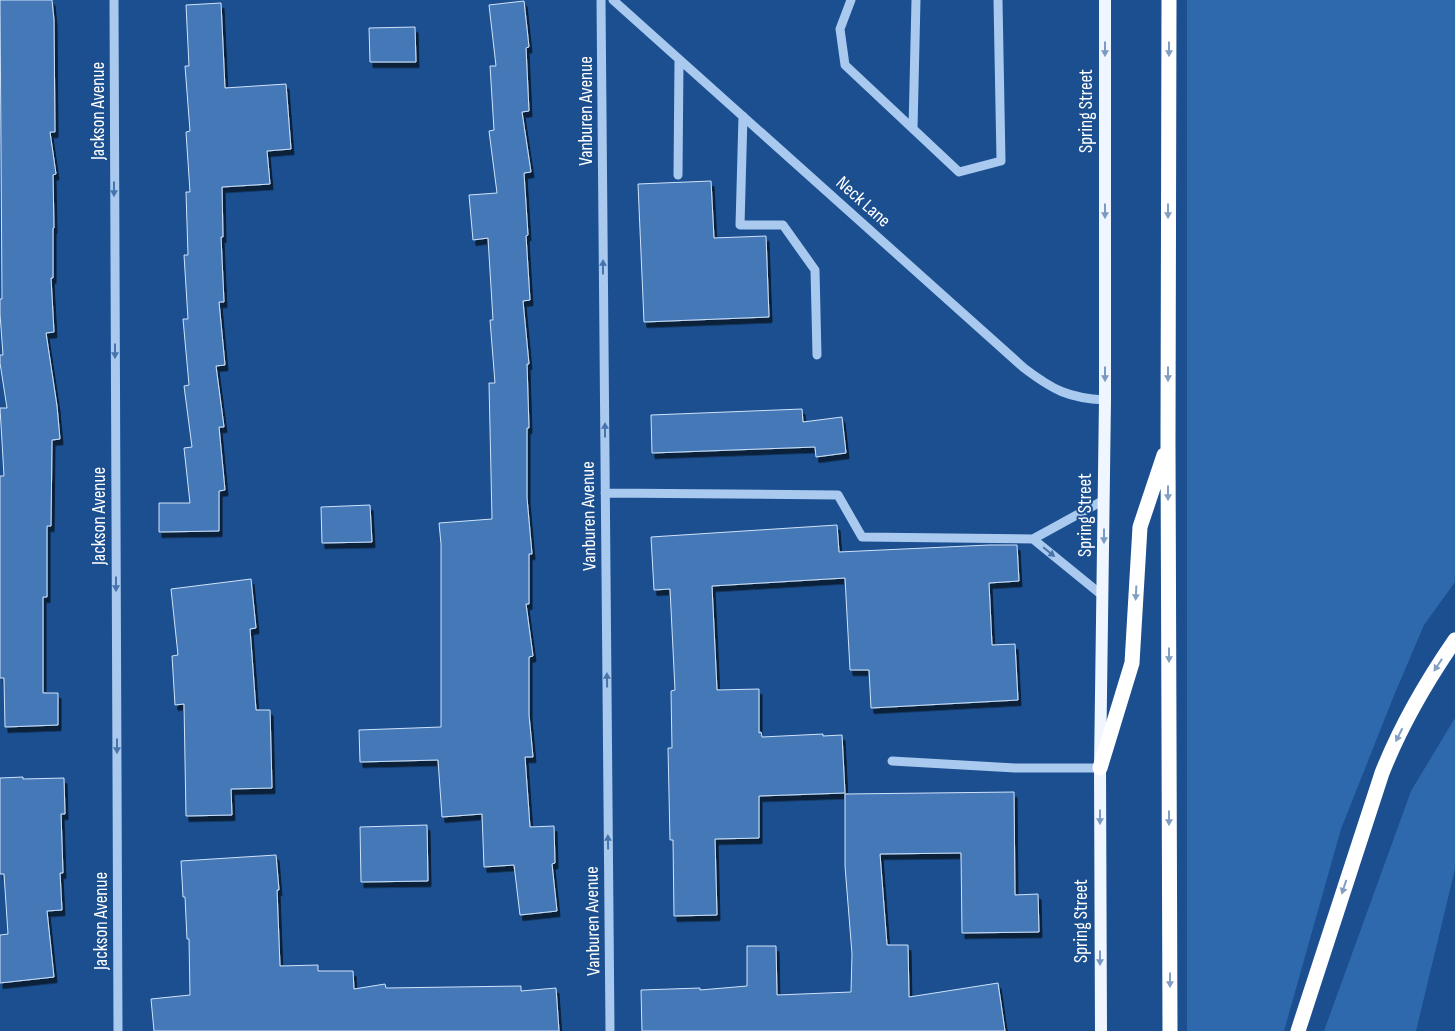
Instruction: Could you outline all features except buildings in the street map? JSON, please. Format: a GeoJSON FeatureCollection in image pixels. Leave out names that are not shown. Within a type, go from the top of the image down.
{"type":"FeatureCollection","features":[{"type":"Feature","properties":{"kind":"highway"},"geometry":{"type":"LineString","coordinates":[[1169,0],[1170,1031]]}},
{"type":"Feature","properties":{"kind":"highway"},"geometry":{"type":"LineString","coordinates":[[1100,768],[1132,663],[1140,527],[1168,444]]}},
{"type":"Feature","properties":{"kind":"highway"},"geometry":{"type":"LineString","coordinates":[[1298,1031],[1372,801],[1393,746],[1421,691],[1455,640]]}},
{"type":"Feature","properties":{"kind":"main road","name":"Spring Street"},"geometry":{"type":"LineString","coordinates":[[1101,1031],[1100,768],[1105,400],[1105,0]]}},
{"type":"Feature","properties":{"kind":"street","name":"Jackson Avenue"},"geometry":{"type":"LineString","coordinates":[[114,0],[118,1031]]}},
{"type":"Feature","properties":{"kind":"street","name":"Vanburen Avenue"},"geometry":{"type":"LineString","coordinates":[[601,0],[610,1031]]}},
{"type":"Feature","properties":{"kind":"street"},"geometry":{"type":"LineString","coordinates":[[851,0],[840,30],[845,65],[960,172],[1001,161],[998,0]]}},
{"type":"Feature","properties":{"kind":"street"},"geometry":{"type":"LineString","coordinates":[[913,129],[916,0]]}},
{"type":"Feature","properties":{"kind":"street","name":"Neck Lane"},"geometry":{"type":"LineString","coordinates":[[616,1],[679,60],[1024,368],[1054,390],[1071,396],[1105,400]]}},
{"type":"Feature","properties":{"kind":"street"},"geometry":{"type":"LineString","coordinates":[[678,175],[679,60]]}},
{"type":"Feature","properties":{"kind":"street"},"geometry":{"type":"LineString","coordinates":[[743,116],[740,225],[783,225],[814,270],[818,355]]}},
{"type":"Feature","properties":{"kind":"street"},"geometry":{"type":"LineString","coordinates":[[605,493],[838,495],[862,537],[1033,539],[1104,500]]}},
{"type":"Feature","properties":{"kind":"street"},"geometry":{"type":"LineString","coordinates":[[1033,539],[1103,596]]}},
{"type":"Feature","properties":{"kind":"street"},"geometry":{"type":"LineString","coordinates":[[892,762],[1015,768],[1100,768]]}},
{"type":"Feature","properties":{"kind":"shaded area"},"geometry":{"type":"Polygon","coordinates":[[[1187,0],[1455,0],[1455,582],[1424,625],[1341,829],[1284,1031],[1187,1031],[1187,0]]]}},
{"type":"Feature","properties":{"kind":"shaded area"},"geometry":{"type":"Polygon","coordinates":[[[1455,718],[1455,869],[1416,1031],[1324,1031],[1411,791],[1455,718]]]}}]}
